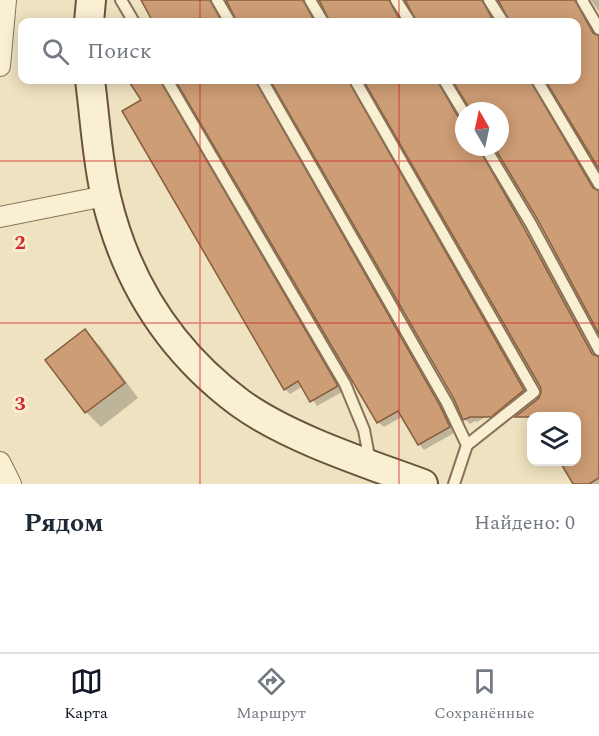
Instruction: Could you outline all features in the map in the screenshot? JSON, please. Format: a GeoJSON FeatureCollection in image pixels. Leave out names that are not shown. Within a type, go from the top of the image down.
{"type":"FeatureCollection","features":[{"type":"Feature","properties":{"kind":"main road"},"geometry":{"type":"LineString","coordinates":[[89,18],[91,0]]}},
{"type":"Feature","properties":{"kind":"main road"},"geometry":{"type":"LineString","coordinates":[[91,84],[105,196],[117,236],[132,274],[151,310],[182,350],[206,375],[241,404],[289,431],[370,465],[423,484]]}},
{"type":"Feature","properties":{"kind":"street"},"geometry":{"type":"LineString","coordinates":[[0,66],[6,0]]}},
{"type":"Feature","properties":{"kind":"street"},"geometry":{"type":"LineString","coordinates":[[0,217],[105,196]]}},
{"type":"Feature","properties":{"kind":"street"},"geometry":{"type":"LineString","coordinates":[[0,462],[11,484]]}},
{"type":"Feature","properties":{"kind":"lane"},"geometry":{"type":"LineString","coordinates":[[121,0],[132,18]]}},
{"type":"Feature","properties":{"kind":"lane"},"geometry":{"type":"LineString","coordinates":[[217,0],[228,18]]}},
{"type":"Feature","properties":{"kind":"lane"},"geometry":{"type":"LineString","coordinates":[[310,0],[321,18]]}},
{"type":"Feature","properties":{"kind":"lane"},"geometry":{"type":"LineString","coordinates":[[396,0],[407,18]]}},
{"type":"Feature","properties":{"kind":"lane"},"geometry":{"type":"LineString","coordinates":[[489,0],[500,18]]}},
{"type":"Feature","properties":{"kind":"lane"},"geometry":{"type":"LineString","coordinates":[[582,0],[599,29]]}},
{"type":"Feature","properties":{"kind":"lane"},"geometry":{"type":"LineString","coordinates":[[169,84],[345,384],[364,430],[370,465]]}},
{"type":"Feature","properties":{"kind":"lane"},"geometry":{"type":"LineString","coordinates":[[264,84],[447,403],[467,446]]}},
{"type":"Feature","properties":{"kind":"lane"},"geometry":{"type":"LineString","coordinates":[[357,84],[534,392],[467,446],[454,484]]}},
{"type":"Feature","properties":{"kind":"lane"},"geometry":{"type":"LineString","coordinates":[[446,84],[457,102]]}},
{"type":"Feature","properties":{"kind":"lane"},"geometry":{"type":"LineString","coordinates":[[539,84],[599,184]]}},
{"type":"Feature","properties":{"kind":"lane"},"geometry":{"type":"LineString","coordinates":[[489,156],[531,224],[599,350]]}},
{"type":"Feature","properties":{"kind":"building"},"geometry":{"type":"Polygon","coordinates":[[[141,0],[210,0],[220,18],[151,18],[141,0]]]}},
{"type":"Feature","properties":{"kind":"building"},"geometry":{"type":"Polygon","coordinates":[[[226,0],[303,0],[313,18],[235,18],[226,0]]]}},
{"type":"Feature","properties":{"kind":"building"},"geometry":{"type":"Polygon","coordinates":[[[319,0],[389,0],[399,18],[328,18],[319,0]]]}},
{"type":"Feature","properties":{"kind":"building"},"geometry":{"type":"Polygon","coordinates":[[[405,0],[482,0],[492,18],[415,18],[405,0]]]}},
{"type":"Feature","properties":{"kind":"building"},"geometry":{"type":"Polygon","coordinates":[[[498,0],[575,0],[593,33],[599,36],[599,169],[547,84],[581,84],[581,18],[508,18],[498,0]]]}},
{"type":"Feature","properties":{"kind":"building"},"geometry":{"type":"Polygon","coordinates":[[[131,84],[162,84],[338,386],[310,402],[298,381],[284,390],[122,111],[141,100],[131,84]]]}},
{"type":"Feature","properties":{"kind":"building"},"geometry":{"type":"Polygon","coordinates":[[[177,84],[257,84],[450,427],[418,445],[398,411],[377,423],[177,84]]]}},
{"type":"Feature","properties":{"kind":"building"},"geometry":{"type":"Polygon","coordinates":[[[272,84],[350,84],[524,390],[491,417],[470,417],[463,420],[454,399],[272,84]]]}},
{"type":"Feature","properties":{"kind":"building"},"geometry":{"type":"Polygon","coordinates":[[[365,84],[439,84],[455,112],[455,156],[483,156],[592,354],[599,357],[599,478],[589,484],[573,484],[562,466],[581,466],[581,412],[527,412],[527,417],[515,417],[539,398],[541,388],[365,84]]]}},
{"type":"Feature","properties":{"kind":"building"},"geometry":{"type":"Polygon","coordinates":[[[454,84],[532,84],[593,188],[599,191],[599,334],[538,220],[499,156],[509,156],[509,102],[465,102],[454,84]]]}},
{"type":"Feature","properties":{"kind":"building"},"geometry":{"type":"Polygon","coordinates":[[[85,329],[125,383],[85,413],[45,360],[85,329]]]}}]}
